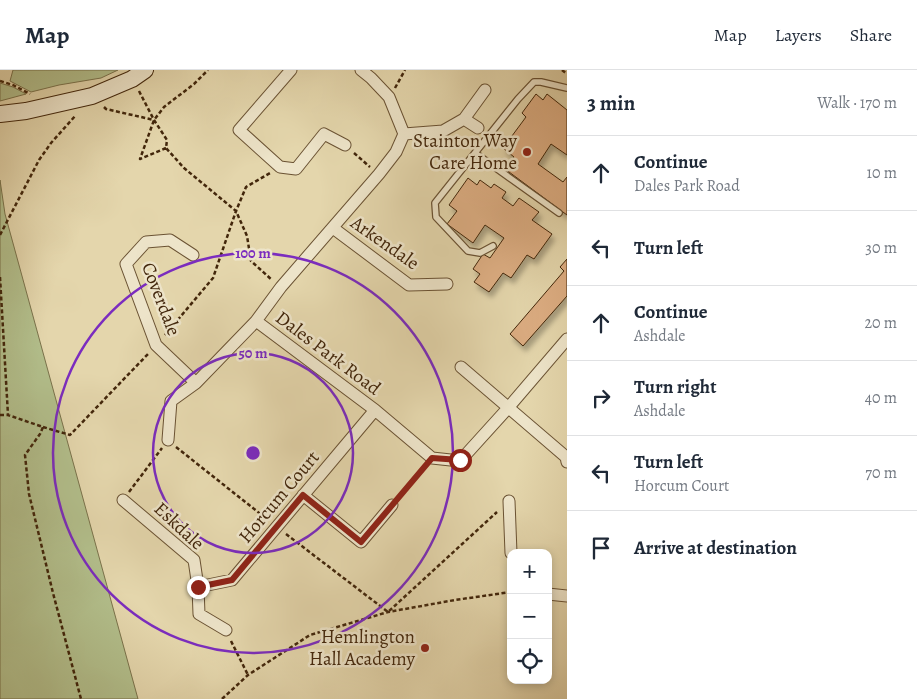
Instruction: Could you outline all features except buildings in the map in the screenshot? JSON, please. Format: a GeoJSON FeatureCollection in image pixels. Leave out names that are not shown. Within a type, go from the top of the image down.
{"type":"FeatureCollection","features":[{"type":"Feature","properties":{"kind":"street"},"geometry":{"type":"LineString","coordinates":[[291,70],[239,130],[280,167],[296,169],[324,134],[345,145]]}},
{"type":"Feature","properties":{"kind":"street"},"geometry":{"type":"LineString","coordinates":[[361,70],[390,98],[404,134],[443,132],[464,119],[485,90]]}},
{"type":"Feature","properties":{"kind":"street"},"geometry":{"type":"LineString","coordinates":[[0,114],[26,111],[92,96],[138,74]]}},
{"type":"Feature","properties":{"kind":"street"},"geometry":{"type":"LineString","coordinates":[[464,119],[478,128]]}},
{"type":"Feature","properties":{"kind":"street","name":"Dales Park Road"},"geometry":{"type":"LineString","coordinates":[[404,134],[396,152],[379,174],[281,288],[256,321],[375,410],[432,458]]}},
{"type":"Feature","properties":{"kind":"street","name":"Arkendale"},"geometry":{"type":"LineString","coordinates":[[333,228],[409,285],[447,284]]}},
{"type":"Feature","properties":{"kind":"street","name":"Coverdale"},"geometry":{"type":"LineString","coordinates":[[193,255],[170,240],[146,242],[126,264],[156,345],[196,383]]}},
{"type":"Feature","properties":{"kind":"street"},"geometry":{"type":"LineString","coordinates":[[168,440],[170,401],[196,383],[256,321]]}},
{"type":"Feature","properties":{"kind":"street"},"geometry":{"type":"LineString","coordinates":[[432,458],[460,460],[508,408],[567,339]]}},
{"type":"Feature","properties":{"kind":"street"},"geometry":{"type":"LineString","coordinates":[[461,367],[566,457],[567,462]]}},
{"type":"Feature","properties":{"kind":"street","name":"Horcum Court"},"geometry":{"type":"LineString","coordinates":[[198,587],[232,580],[375,410]]}},
{"type":"Feature","properties":{"kind":"street"},"geometry":{"type":"LineString","coordinates":[[303,495],[361,542],[392,505]]}},
{"type":"Feature","properties":{"kind":"street","name":"Eskdale"},"geometry":{"type":"LineString","coordinates":[[124,500],[194,560],[199,614],[226,630]]}},
{"type":"Feature","properties":{"kind":"street"},"geometry":{"type":"LineString","coordinates":[[509,500],[511,549]]}},
{"type":"Feature","properties":{"kind":"street"},"geometry":{"type":"LineString","coordinates":[[552,594],[567,596]]}},
{"type":"Feature","properties":{"kind":"lane"},"geometry":{"type":"LineString","coordinates":[[493,246],[480,253],[468,251],[436,217],[436,202],[518,99],[534,82],[567,88]]}},
{"type":"Feature","properties":{"kind":"lane"},"geometry":{"type":"LineString","coordinates":[[475,153],[559,213]]}},
{"type":"Feature","properties":{"kind":"path"},"geometry":{"type":"LineString","coordinates":[[166,148],[140,159],[154,120],[164,106],[194,84],[208,70]]}},
{"type":"Feature","properties":{"kind":"path"},"geometry":{"type":"LineString","coordinates":[[390,98],[405,70]]}},
{"type":"Feature","properties":{"kind":"path"},"geometry":{"type":"LineString","coordinates":[[562,70],[567,74]]}},
{"type":"Feature","properties":{"kind":"path"},"geometry":{"type":"LineString","coordinates":[[138,74],[154,120],[167,140],[166,148],[184,168],[236,211],[246,236],[251,261],[281,288]]}},
{"type":"Feature","properties":{"kind":"path"},"geometry":{"type":"LineString","coordinates":[[0,81],[30,94]]}},
{"type":"Feature","properties":{"kind":"path"},"geometry":{"type":"LineString","coordinates":[[0,235],[39,160],[51,143],[92,96],[106,109],[154,120]]}},
{"type":"Feature","properties":{"kind":"path"},"geometry":{"type":"LineString","coordinates":[[345,145],[379,174]]}},
{"type":"Feature","properties":{"kind":"path"},"geometry":{"type":"LineString","coordinates":[[0,415],[8,415],[70,435],[156,345],[213,278],[246,187],[280,167]]}},
{"type":"Feature","properties":{"kind":"path"},"geometry":{"type":"LineString","coordinates":[[0,277],[8,415]]}},
{"type":"Feature","properties":{"kind":"path"},"geometry":{"type":"LineString","coordinates":[[43,427],[25,455],[29,494],[81,699]]}},
{"type":"Feature","properties":{"kind":"path"},"geometry":{"type":"LineString","coordinates":[[124,500],[168,440],[225,487],[388,612]]}},
{"type":"Feature","properties":{"kind":"path"},"geometry":{"type":"LineString","coordinates":[[392,505],[432,458]]}},
{"type":"Feature","properties":{"kind":"path"},"geometry":{"type":"LineString","coordinates":[[388,612],[509,500]]}},
{"type":"Feature","properties":{"kind":"path"},"geometry":{"type":"LineString","coordinates":[[222,699],[248,675],[310,635],[388,612],[507,593]]}},
{"type":"Feature","properties":{"kind":"path"},"geometry":{"type":"LineString","coordinates":[[226,630],[248,675]]}},
{"type":"Feature","properties":{"kind":"green space"},"geometry":{"type":"Polygon","coordinates":[[[13,70],[118,70],[101,78],[31,92],[10,81],[13,70]]]}},
{"type":"Feature","properties":{"kind":"green space"},"geometry":{"type":"Polygon","coordinates":[[[0,83],[13,87],[26,94],[0,101],[0,83]]]}},
{"type":"Feature","properties":{"kind":"green space"},"geometry":{"type":"Polygon","coordinates":[[[0,180],[5,214],[138,699],[0,699],[0,180]]]}},
{"type":"Feature","properties":{"kind":"place","name":"Stainton Way Care Home"},"geometry":{"type":"Point","coordinates":[527,152]}},
{"type":"Feature","properties":{"kind":"place","name":"Hemlington Hall Academy"},"geometry":{"type":"Point","coordinates":[425,648]}},
{"type":"Feature","properties":{"kind":"route"},"geometry":{"type":"LineString","coordinates":[[198,587],[232,580],[303,495],[361,542],[432,458],[460,460]]}}]}
